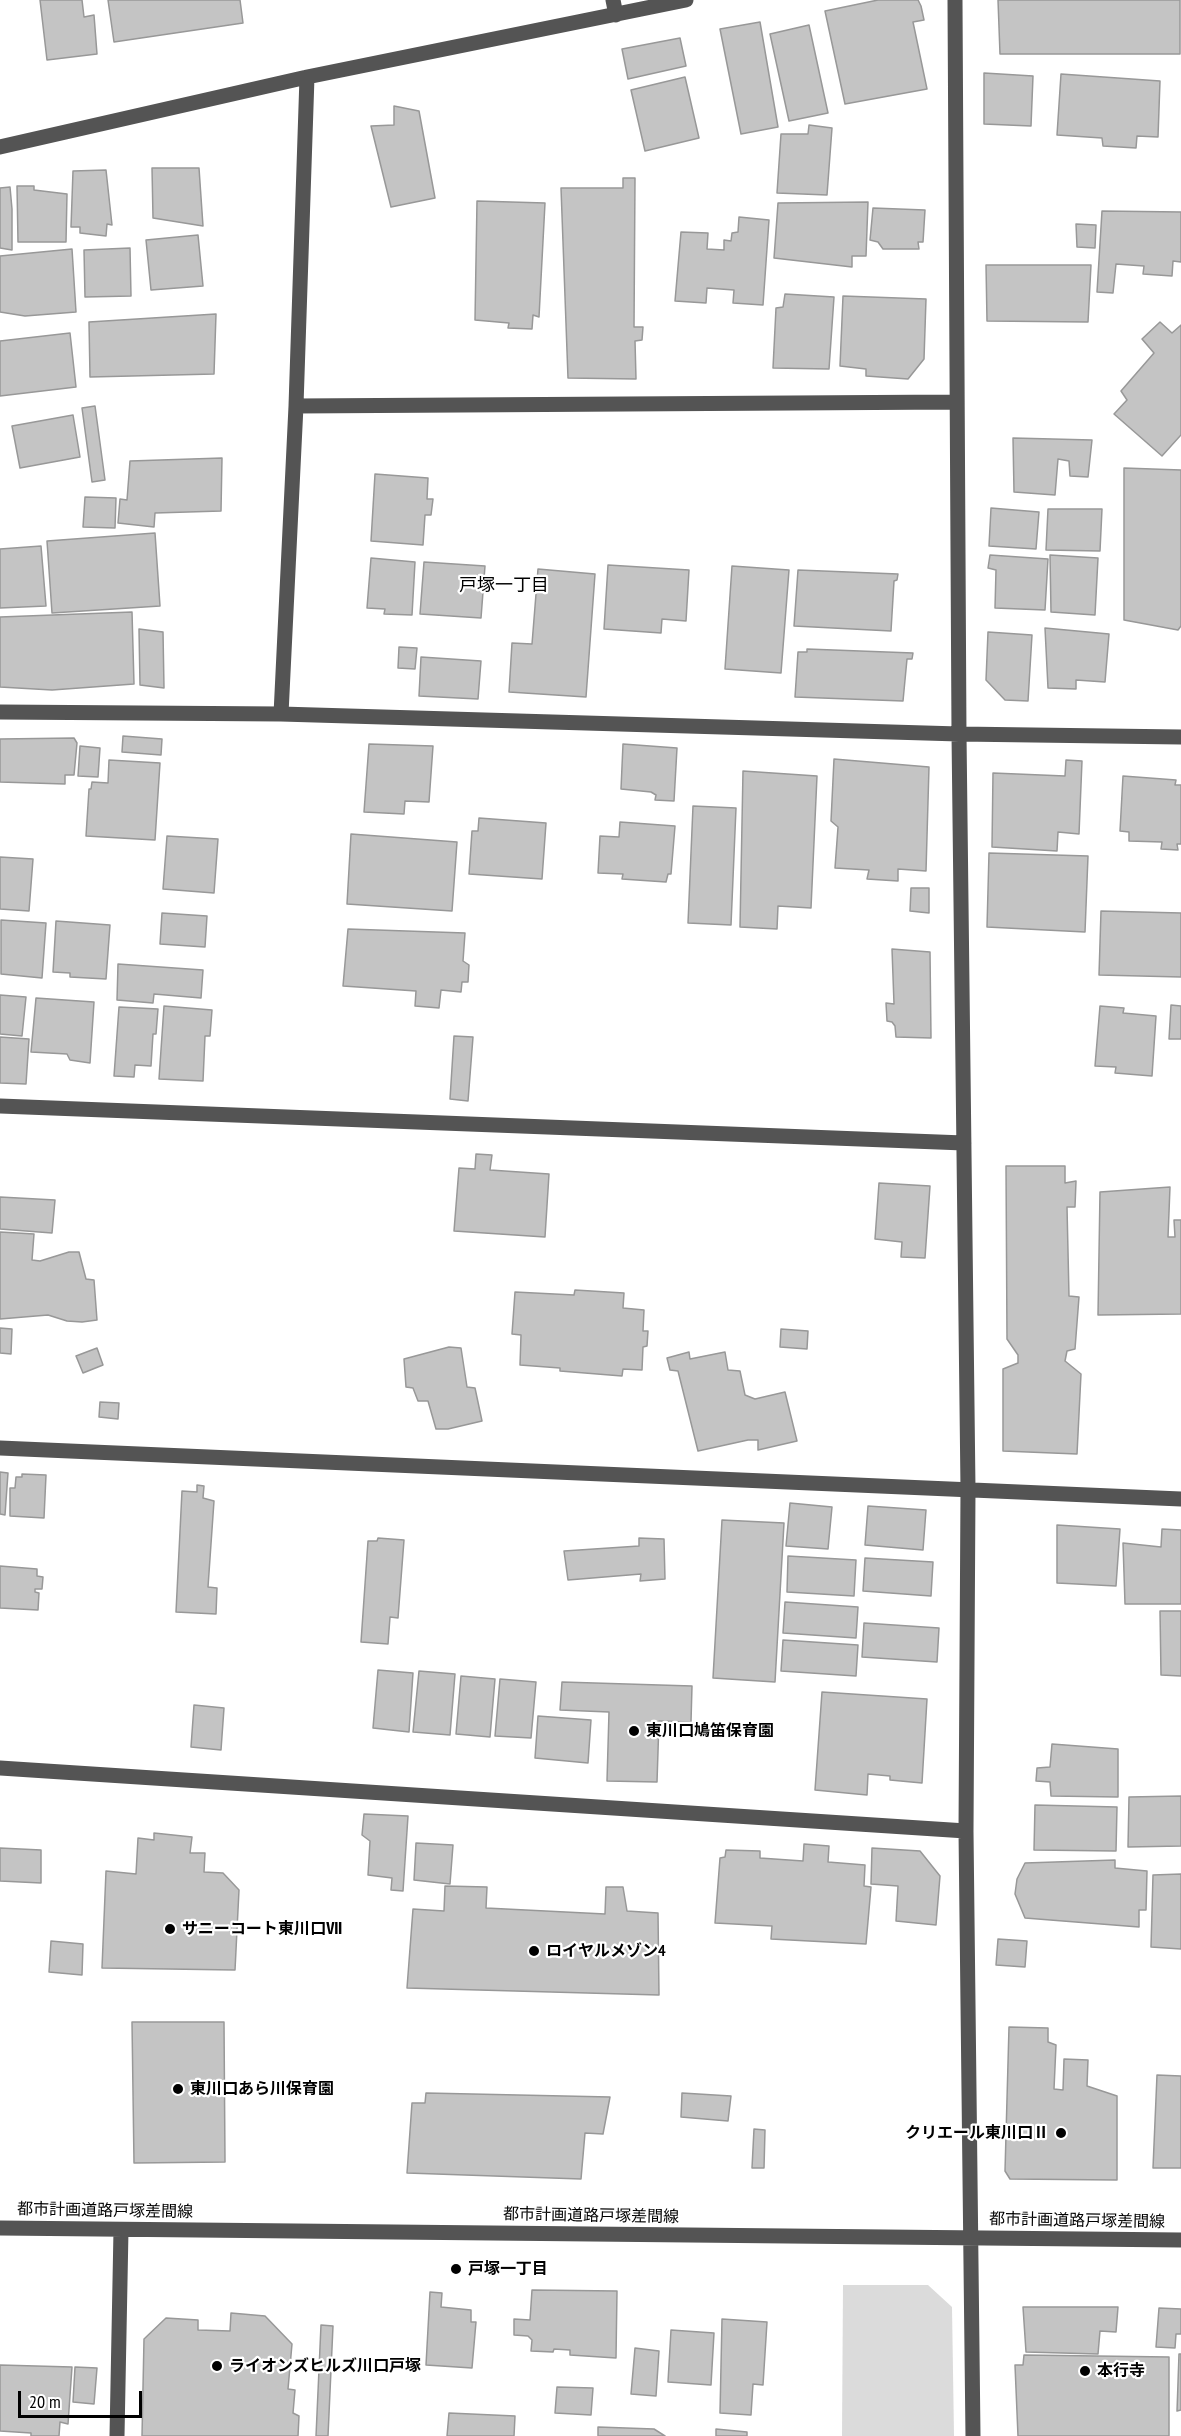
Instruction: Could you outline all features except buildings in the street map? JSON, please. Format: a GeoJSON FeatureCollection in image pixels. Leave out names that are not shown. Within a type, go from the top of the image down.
{"type":"FeatureCollection","features":[{"type":"Feature","properties":{"kind":"street"},"geometry":{"type":"LineString","coordinates":[[0,147],[614,8],[687,0]]}},
{"type":"Feature","properties":{"kind":"street"},"geometry":{"type":"LineString","coordinates":[[955,0],[956,402],[968,1490],[966,1831],[973,2436]]}},
{"type":"Feature","properties":{"kind":"street"},"geometry":{"type":"LineString","coordinates":[[280,714],[296,406],[307,77]]}},
{"type":"Feature","properties":{"kind":"street"},"geometry":{"type":"LineString","coordinates":[[296,406],[956,402]]}},
{"type":"Feature","properties":{"kind":"street"},"geometry":{"type":"LineString","coordinates":[[0,711],[280,714],[959,734],[1181,737]]}},
{"type":"Feature","properties":{"kind":"street"},"geometry":{"type":"LineString","coordinates":[[0,1106],[964,1143]]}},
{"type":"Feature","properties":{"kind":"street"},"geometry":{"type":"LineString","coordinates":[[0,1448],[1181,1499]]}},
{"type":"Feature","properties":{"kind":"street"},"geometry":{"type":"LineString","coordinates":[[0,1768],[966,1831]]}},
{"type":"Feature","properties":{"kind":"street","name":"都市計画道路戸塚差間線"},"geometry":{"type":"LineString","coordinates":[[0,2228],[1181,2240]]}},
{"type":"Feature","properties":{"kind":"street"},"geometry":{"type":"LineString","coordinates":[[117,2436],[121,2230]]}},
{"type":"Feature","properties":{"kind":"shaded area"},"geometry":{"type":"Polygon","coordinates":[[[843,2285],[928,2285],[952,2307],[954,2436],[842,2436],[843,2285]]]}},
{"type":"Feature","properties":{"kind":"place","name":"東川口鳩笛保育園"},"geometry":{"type":"Point","coordinates":[634,1731]}},
{"type":"Feature","properties":{"kind":"place","name":"サニーコート東川口Ⅶ"},"geometry":{"type":"Point","coordinates":[170,1929]}},
{"type":"Feature","properties":{"kind":"place","name":"ロイヤルメゾン4"},"geometry":{"type":"Point","coordinates":[534,1951]}},
{"type":"Feature","properties":{"kind":"place","name":"東川口あら川保育園"},"geometry":{"type":"Point","coordinates":[178,2089]}},
{"type":"Feature","properties":{"kind":"place","name":"クリエール東川口Ⅱ"},"geometry":{"type":"Point","coordinates":[1061,2133]}},
{"type":"Feature","properties":{"kind":"place","name":"戸塚一丁目"},"geometry":{"type":"Point","coordinates":[456,2269]}},
{"type":"Feature","properties":{"kind":"place","name":"ライオンズヒルズ川口戸塚"},"geometry":{"type":"Point","coordinates":[217,2366]}},
{"type":"Feature","properties":{"kind":"place","name":"本行寺"},"geometry":{"type":"Point","coordinates":[1085,2371]}},
{"type":"Feature","properties":{"kind":"district","name":"戸塚一丁目"},"geometry":{"type":"Point","coordinates":[504,586]}}]}
